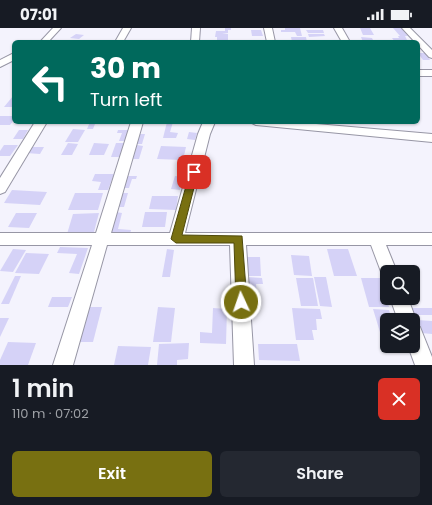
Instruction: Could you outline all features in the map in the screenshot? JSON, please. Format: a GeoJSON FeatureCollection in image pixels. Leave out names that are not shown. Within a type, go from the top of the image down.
{"type":"FeatureCollection","features":[{"type":"Feature","properties":{"kind":"street"},"geometry":{"type":"LineString","coordinates":[[46,40],[57,28]]}},
{"type":"Feature","properties":{"kind":"street"},"geometry":{"type":"LineString","coordinates":[[121,40],[126,28]]}},
{"type":"Feature","properties":{"kind":"street"},"geometry":{"type":"LineString","coordinates":[[195,40],[196,28]]}},
{"type":"Feature","properties":{"kind":"street"},"geometry":{"type":"LineString","coordinates":[[268,28],[271,40]]}},
{"type":"Feature","properties":{"kind":"street"},"geometry":{"type":"LineString","coordinates":[[338,28],[345,40]]}},
{"type":"Feature","properties":{"kind":"street"},"geometry":{"type":"LineString","coordinates":[[406,28],[418,40]]}},
{"type":"Feature","properties":{"kind":"street"},"geometry":{"type":"LineString","coordinates":[[420,42],[432,54]]}},
{"type":"Feature","properties":{"kind":"street"},"geometry":{"type":"LineString","coordinates":[[0,64],[12,57]]}},
{"type":"Feature","properties":{"kind":"street"},"geometry":{"type":"LineString","coordinates":[[420,73],[432,73]]}},
{"type":"Feature","properties":{"kind":"street"},"geometry":{"type":"LineString","coordinates":[[0,189],[41,124]]}},
{"type":"Feature","properties":{"kind":"street"},"geometry":{"type":"LineString","coordinates":[[63,365],[136,124]]}},
{"type":"Feature","properties":{"kind":"street"},"geometry":{"type":"LineString","coordinates":[[176,239],[204,134],[208,124]]}},
{"type":"Feature","properties":{"kind":"street"},"geometry":{"type":"LineString","coordinates":[[278,124],[432,138]]}},
{"type":"Feature","properties":{"kind":"street"},"geometry":{"type":"LineString","coordinates":[[0,239],[432,239]]}},
{"type":"Feature","properties":{"kind":"street"},"geometry":{"type":"LineString","coordinates":[[238,239],[244,365]]}},
{"type":"Feature","properties":{"kind":"street"},"geometry":{"type":"LineString","coordinates":[[376,239],[386,265]]}},
{"type":"Feature","properties":{"kind":"street"},"geometry":{"type":"LineString","coordinates":[[420,352],[425,365]]}},
{"type":"Feature","properties":{"kind":"building"},"geometry":{"type":"Polygon","coordinates":[[[225,28],[231,28],[231,30],[228,30],[228,33],[222,33],[228,34],[228,40],[217,40],[217,37],[215,37],[216,31],[225,31],[225,28]]]}},
{"type":"Feature","properties":{"kind":"building"},"geometry":{"type":"Polygon","coordinates":[[[285,28],[300,28],[302,36],[297,36],[295,32],[281,32],[281,30],[285,30],[285,28]]]}},
{"type":"Feature","properties":{"kind":"building"},"geometry":{"type":"Polygon","coordinates":[[[360,28],[370,28],[374,35],[363,35],[360,28]]]}},
{"type":"Feature","properties":{"kind":"building"},"geometry":{"type":"Polygon","coordinates":[[[393,28],[401,28],[408,36],[400,36],[393,28]]]}},
{"type":"Feature","properties":{"kind":"building"},"geometry":{"type":"Polygon","coordinates":[[[251,30],[261,30],[263,36],[252,36],[251,30]]]}},
{"type":"Feature","properties":{"kind":"building"},"geometry":{"type":"Polygon","coordinates":[[[306,30],[323,30],[324,33],[308,33],[306,30]]]}},
{"type":"Feature","properties":{"kind":"building"},"geometry":{"type":"Polygon","coordinates":[[[76,34],[84,35],[79,39],[70,38],[76,34]]]}},
{"type":"Feature","properties":{"kind":"building"},"geometry":{"type":"Polygon","coordinates":[[[308,34],[324,34],[325,36],[309,37],[308,34]]]}},
{"type":"Feature","properties":{"kind":"building"},"geometry":{"type":"Polygon","coordinates":[[[398,36],[405,36],[407,40],[394,40],[392,38],[399,38],[398,36]]]}},
{"type":"Feature","properties":{"kind":"building"},"geometry":{"type":"Polygon","coordinates":[[[291,37],[306,37],[307,40],[292,40],[291,37]]]}},
{"type":"Feature","properties":{"kind":"building"},"geometry":{"type":"Polygon","coordinates":[[[361,37],[372,38],[373,40],[362,40],[361,37]]]}},
{"type":"Feature","properties":{"kind":"building"},"geometry":{"type":"Polygon","coordinates":[[[420,53],[425,53],[430,60],[423,60],[420,53]]]}},
{"type":"Feature","properties":{"kind":"building"},"geometry":{"type":"Polygon","coordinates":[[[12,97],[12,107],[4,107],[12,97]]]}},
{"type":"Feature","properties":{"kind":"building"},"geometry":{"type":"Polygon","coordinates":[[[0,116],[12,116],[12,122],[10,125],[0,125],[0,116]]]}},
{"type":"Feature","properties":{"kind":"building"},"geometry":{"type":"Polygon","coordinates":[[[89,124],[95,124],[93,129],[87,129],[89,124]]]}},
{"type":"Feature","properties":{"kind":"building"},"geometry":{"type":"Polygon","coordinates":[[[166,124],[172,124],[170,132],[178,133],[176,138],[163,138],[166,124]]]}},
{"type":"Feature","properties":{"kind":"building"},"geometry":{"type":"Polygon","coordinates":[[[73,129],[85,130],[78,142],[65,142],[73,129]]]}},
{"type":"Feature","properties":{"kind":"building"},"geometry":{"type":"Polygon","coordinates":[[[19,130],[28,130],[23,139],[13,139],[19,130]]]}},
{"type":"Feature","properties":{"kind":"building"},"geometry":{"type":"Polygon","coordinates":[[[118,130],[129,130],[126,141],[119,141],[122,133],[117,133],[118,130]]]}},
{"type":"Feature","properties":{"kind":"building"},"geometry":{"type":"Polygon","coordinates":[[[189,132],[197,133],[195,140],[187,139],[189,132]]]}},
{"type":"Feature","properties":{"kind":"building"},"geometry":{"type":"Polygon","coordinates":[[[140,134],[145,134],[142,144],[137,144],[140,134]]]}},
{"type":"Feature","properties":{"kind":"building"},"geometry":{"type":"Polygon","coordinates":[[[68,143],[78,144],[72,155],[61,155],[68,143]]]}},
{"type":"Feature","properties":{"kind":"building"},"geometry":{"type":"Polygon","coordinates":[[[94,143],[109,144],[104,155],[89,155],[94,143]]]}},
{"type":"Feature","properties":{"kind":"building"},"geometry":{"type":"Polygon","coordinates":[[[116,143],[125,143],[121,157],[111,157],[116,143]]]}},
{"type":"Feature","properties":{"kind":"building"},"geometry":{"type":"Polygon","coordinates":[[[4,145],[18,145],[10,156],[0,156],[0,151],[4,145]]]}},
{"type":"Feature","properties":{"kind":"building"},"geometry":{"type":"Polygon","coordinates":[[[137,145],[143,146],[139,159],[133,159],[137,145]]]}},
{"type":"Feature","properties":{"kind":"building"},"geometry":{"type":"Polygon","coordinates":[[[161,146],[186,147],[183,160],[157,159],[161,146]]]}},
{"type":"Feature","properties":{"kind":"building"},"geometry":{"type":"Polygon","coordinates":[[[30,147],[44,147],[40,154],[26,153],[30,147]]]}},
{"type":"Feature","properties":{"kind":"building"},"geometry":{"type":"Polygon","coordinates":[[[95,174],[114,174],[108,190],[98,190],[101,182],[92,181],[95,174]]]}},
{"type":"Feature","properties":{"kind":"building"},"geometry":{"type":"Polygon","coordinates":[[[127,176],[137,176],[136,179],[132,179],[129,188],[124,188],[127,176]]]}},
{"type":"Feature","properties":{"kind":"building"},"geometry":{"type":"Polygon","coordinates":[[[175,176],[184,177],[180,190],[171,189],[175,176]]]}},
{"type":"Feature","properties":{"kind":"building"},"geometry":{"type":"Polygon","coordinates":[[[12,190],[47,192],[40,205],[4,203],[12,190]]]}},
{"type":"Feature","properties":{"kind":"building"},"geometry":{"type":"Polygon","coordinates":[[[75,193],[103,193],[98,210],[68,210],[75,193]]]}},
{"type":"Feature","properties":{"kind":"building"},"geometry":{"type":"Polygon","coordinates":[[[122,193],[128,193],[124,207],[118,207],[122,193]]]}},
{"type":"Feature","properties":{"kind":"building"},"geometry":{"type":"Polygon","coordinates":[[[152,196],[178,196],[176,210],[149,209],[152,196]]]}},
{"type":"Feature","properties":{"kind":"building"},"geometry":{"type":"Polygon","coordinates":[[[116,212],[122,213],[118,229],[131,230],[130,234],[110,234],[116,212]]]}},
{"type":"Feature","properties":{"kind":"building"},"geometry":{"type":"Polygon","coordinates":[[[145,212],[167,212],[165,227],[142,227],[145,212]]]}},
{"type":"Feature","properties":{"kind":"building"},"geometry":{"type":"Polygon","coordinates":[[[16,213],[37,213],[29,228],[8,227],[16,213]]]}},
{"type":"Feature","properties":{"kind":"building"},"geometry":{"type":"Polygon","coordinates":[[[99,213],[94,232],[67,234],[73,214],[99,213]]]}},
{"type":"Feature","properties":{"kind":"building"},"geometry":{"type":"Polygon","coordinates":[[[60,247],[88,248],[79,274],[69,273],[77,254],[57,253],[60,247]]]}},
{"type":"Feature","properties":{"kind":"building"},"geometry":{"type":"Polygon","coordinates":[[[13,249],[26,250],[13,272],[0,271],[13,249]]]}},
{"type":"Feature","properties":{"kind":"building"},"geometry":{"type":"Polygon","coordinates":[[[167,249],[174,250],[170,277],[162,277],[167,249]]]}},
{"type":"Feature","properties":{"kind":"building"},"geometry":{"type":"Polygon","coordinates":[[[327,249],[348,249],[357,276],[334,276],[327,249]]]}},
{"type":"Feature","properties":{"kind":"building"},"geometry":{"type":"Polygon","coordinates":[[[26,253],[49,254],[39,274],[15,273],[26,253]]]}},
{"type":"Feature","properties":{"kind":"building"},"geometry":{"type":"Polygon","coordinates":[[[291,255],[309,256],[312,276],[294,275],[291,255]]]}},
{"type":"Feature","properties":{"kind":"building"},"geometry":{"type":"Polygon","coordinates":[[[246,257],[260,257],[261,276],[247,276],[246,257]]]}},
{"type":"Feature","properties":{"kind":"building"},"geometry":{"type":"Polygon","coordinates":[[[15,276],[21,276],[9,304],[1,304],[15,276]]]}},
{"type":"Feature","properties":{"kind":"building"},"geometry":{"type":"Polygon","coordinates":[[[247,277],[262,278],[263,284],[256,284],[257,294],[248,294],[247,277]]]}},
{"type":"Feature","properties":{"kind":"building"},"geometry":{"type":"Polygon","coordinates":[[[314,277],[326,277],[332,307],[320,306],[314,277]]]}},
{"type":"Feature","properties":{"kind":"building"},"geometry":{"type":"Polygon","coordinates":[[[296,278],[313,278],[318,306],[301,306],[296,278]]]}},
{"type":"Feature","properties":{"kind":"building"},"geometry":{"type":"Polygon","coordinates":[[[361,278],[380,278],[380,305],[388,305],[389,307],[369,307],[361,278]]]}},
{"type":"Feature","properties":{"kind":"building"},"geometry":{"type":"Polygon","coordinates":[[[52,297],[72,297],[68,307],[48,307],[52,297]]]}},
{"type":"Feature","properties":{"kind":"building"},"geometry":{"type":"Polygon","coordinates":[[[88,307],[102,307],[93,342],[78,342],[88,307]]]}},
{"type":"Feature","properties":{"kind":"building"},"geometry":{"type":"Polygon","coordinates":[[[158,307],[175,308],[171,342],[153,342],[158,307]]]}},
{"type":"Feature","properties":{"kind":"building"},"geometry":{"type":"Polygon","coordinates":[[[213,308],[227,309],[226,344],[200,343],[200,332],[212,333],[213,308]]]}},
{"type":"Feature","properties":{"kind":"building"},"geometry":{"type":"Polygon","coordinates":[[[292,308],[320,309],[322,319],[316,319],[317,330],[312,330],[314,340],[296,340],[292,308]]]}},
{"type":"Feature","properties":{"kind":"building"},"geometry":{"type":"Polygon","coordinates":[[[408,308],[432,308],[432,315],[411,313],[408,308]]]}},
{"type":"Feature","properties":{"kind":"building"},"geometry":{"type":"Polygon","coordinates":[[[373,309],[389,310],[390,313],[380,313],[380,332],[373,309]]]}},
{"type":"Feature","properties":{"kind":"building"},"geometry":{"type":"Polygon","coordinates":[[[0,318],[9,318],[0,337],[0,318]]]}},
{"type":"Feature","properties":{"kind":"building"},"geometry":{"type":"Polygon","coordinates":[[[420,320],[432,321],[432,334],[421,333],[420,320]]]}},
{"type":"Feature","properties":{"kind":"building"},"geometry":{"type":"Polygon","coordinates":[[[8,342],[36,343],[28,365],[0,365],[0,360],[8,342]]]}},
{"type":"Feature","properties":{"kind":"building"},"geometry":{"type":"Polygon","coordinates":[[[189,343],[188,359],[177,360],[177,365],[157,365],[159,344],[189,343]]]}},
{"type":"Feature","properties":{"kind":"building"},"geometry":{"type":"Polygon","coordinates":[[[258,344],[297,344],[300,361],[259,360],[258,344]]]}},
{"type":"Feature","properties":{"kind":"building"},"geometry":{"type":"Polygon","coordinates":[[[118,346],[151,347],[148,365],[114,365],[118,346]]]}},
{"type":"Feature","properties":{"kind":"route"},"geometry":{"type":"LineString","coordinates":[[194,172],[176,239],[238,239],[241,302]]}}]}
